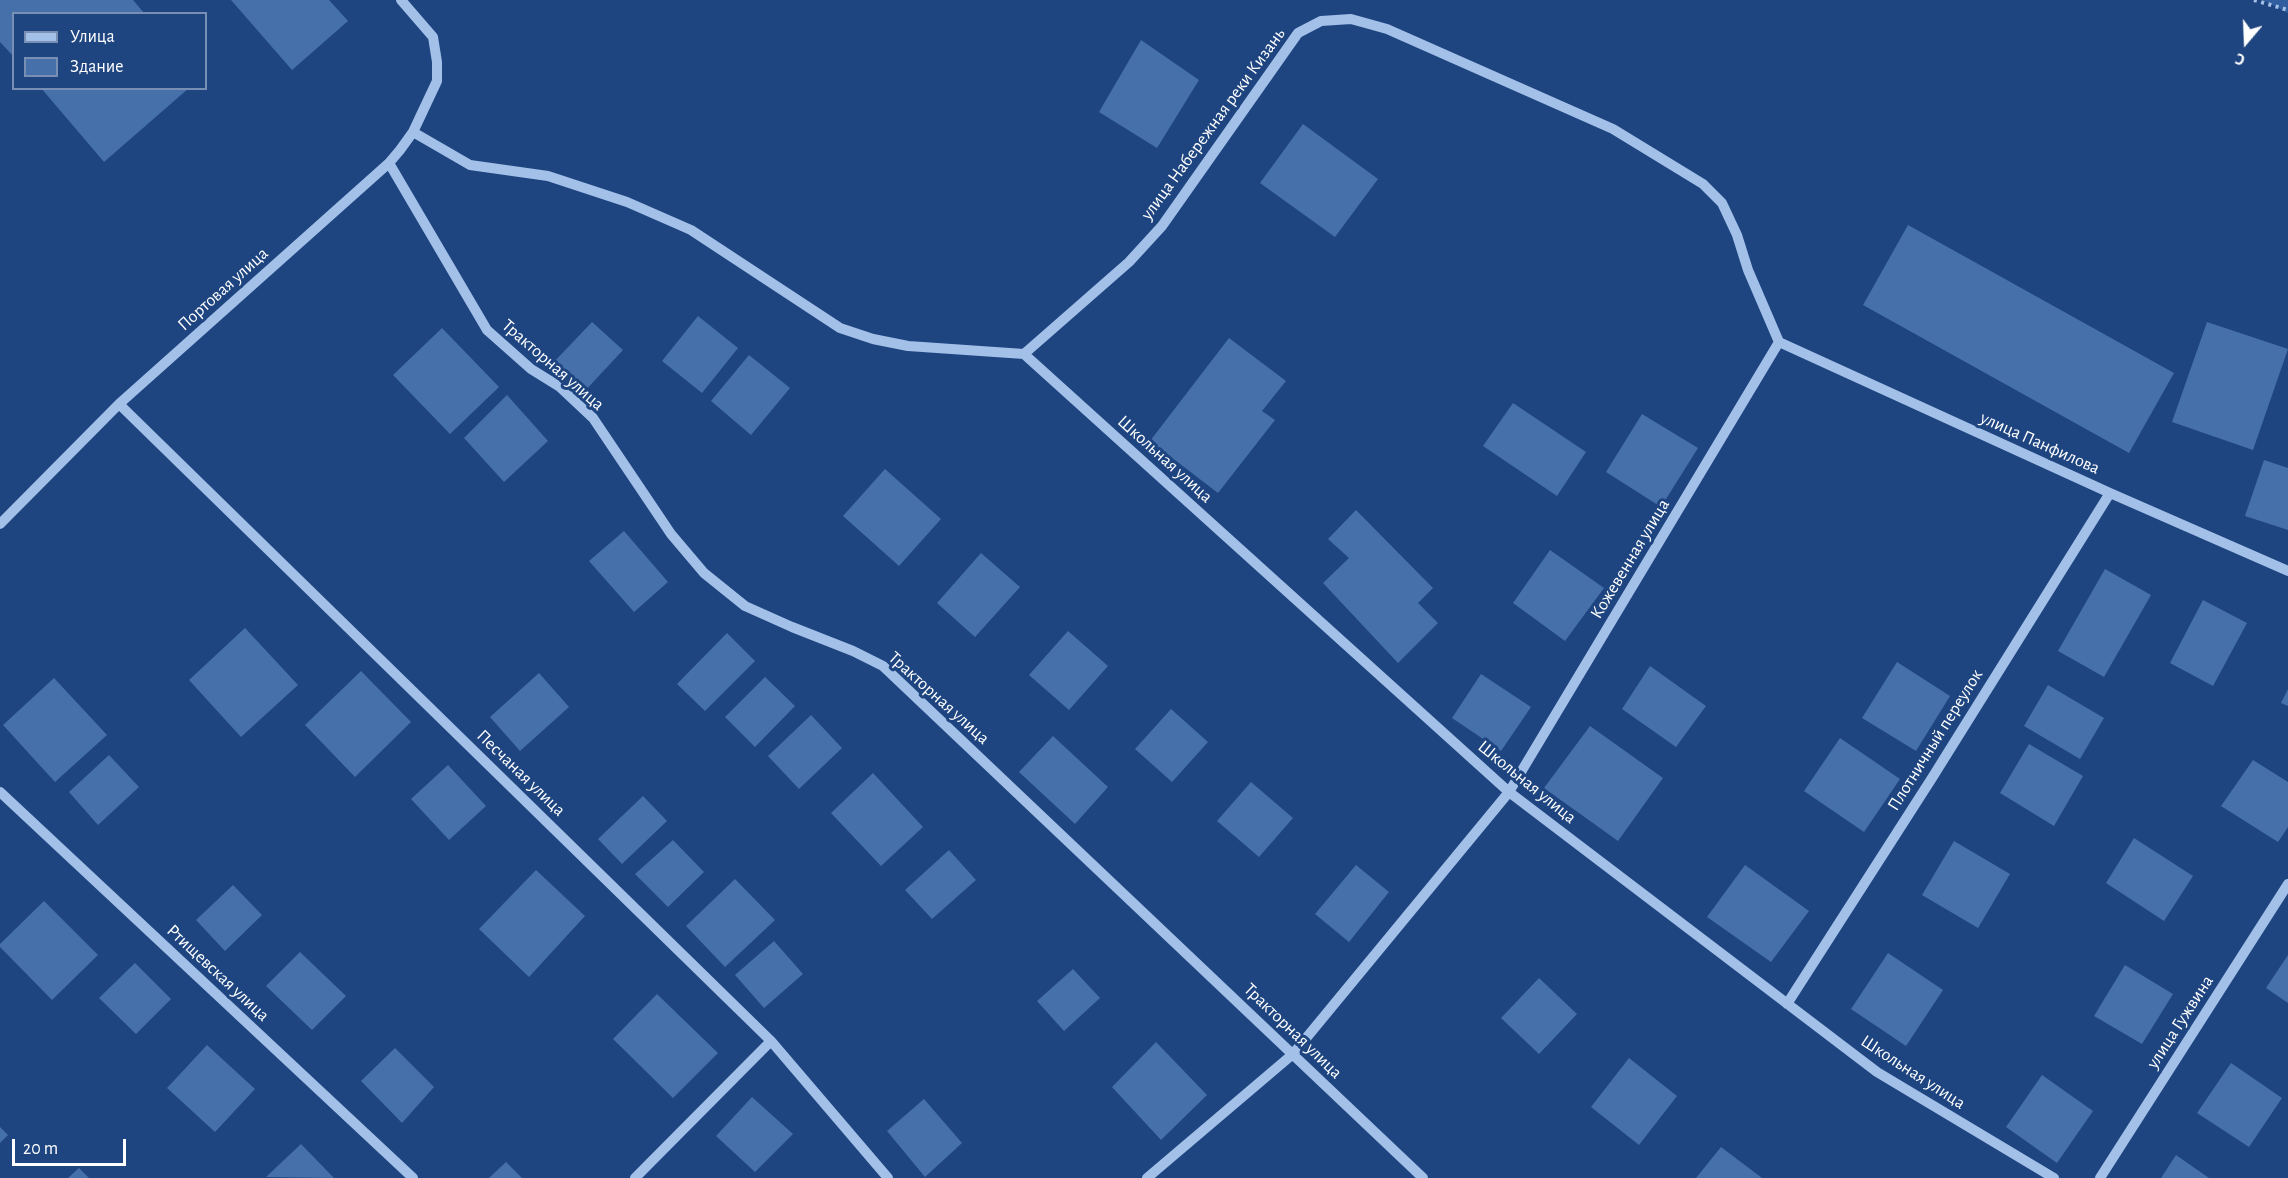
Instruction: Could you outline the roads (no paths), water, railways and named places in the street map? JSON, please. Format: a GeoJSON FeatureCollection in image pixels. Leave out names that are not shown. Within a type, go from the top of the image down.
{"type":"FeatureCollection","features":[{"type":"Feature","properties":{"kind":"street","name":"Портовая улица"},"geometry":{"type":"LineString","coordinates":[[0,524],[119,404],[389,163],[413,132],[437,81],[437,62],[433,37],[401,0]]}},
{"type":"Feature","properties":{"kind":"street","name":"улица Набережная реки Кизань"},"geometry":{"type":"LineString","coordinates":[[1024,354],[1129,262],[1162,226],[1298,33],[1322,21],[1351,19],[1387,29],[1613,129],[1703,184],[1722,203],[1779,342]]}},
{"type":"Feature","properties":{"kind":"street"},"geometry":{"type":"LineString","coordinates":[[413,132],[470,165],[548,176],[627,202],[691,230],[840,327],[873,339],[908,346],[1024,354]]}},
{"type":"Feature","properties":{"kind":"street","name":"Тракторная улица"},"geometry":{"type":"LineString","coordinates":[[389,163],[487,330],[531,369],[560,387],[594,418],[671,534],[704,573],[745,606],[853,651],[882,666],[1423,1178]]}},
{"type":"Feature","properties":{"kind":"street","name":"Кожевенная улица"},"geometry":{"type":"LineString","coordinates":[[1147,1178],[1293,1054],[1509,792],[1779,342]]}},
{"type":"Feature","properties":{"kind":"street","name":"улица Панфилова"},"geometry":{"type":"LineString","coordinates":[[1779,342],[2110,493],[2288,571]]}},
{"type":"Feature","properties":{"kind":"street","name":"Школьная улица"},"geometry":{"type":"LineString","coordinates":[[1024,354],[1509,792],[1877,1072],[2054,1178]]}},
{"type":"Feature","properties":{"kind":"street","name":"Песчаная улица"},"geometry":{"type":"LineString","coordinates":[[119,404],[771,1041],[888,1178]]}},
{"type":"Feature","properties":{"kind":"street","name":"Плотничный переулок"},"geometry":{"type":"LineString","coordinates":[[1787,1004],[2110,493]]}},
{"type":"Feature","properties":{"kind":"street","name":"Ртищевская улица"},"geometry":{"type":"LineString","coordinates":[[0,792],[413,1178]]}},
{"type":"Feature","properties":{"kind":"street","name":"улица Гужвина"},"geometry":{"type":"LineString","coordinates":[[2100,1178],[2288,884]]}},
{"type":"Feature","properties":{"kind":"street"},"geometry":{"type":"LineString","coordinates":[[635,1178],[771,1041]]}}]}
